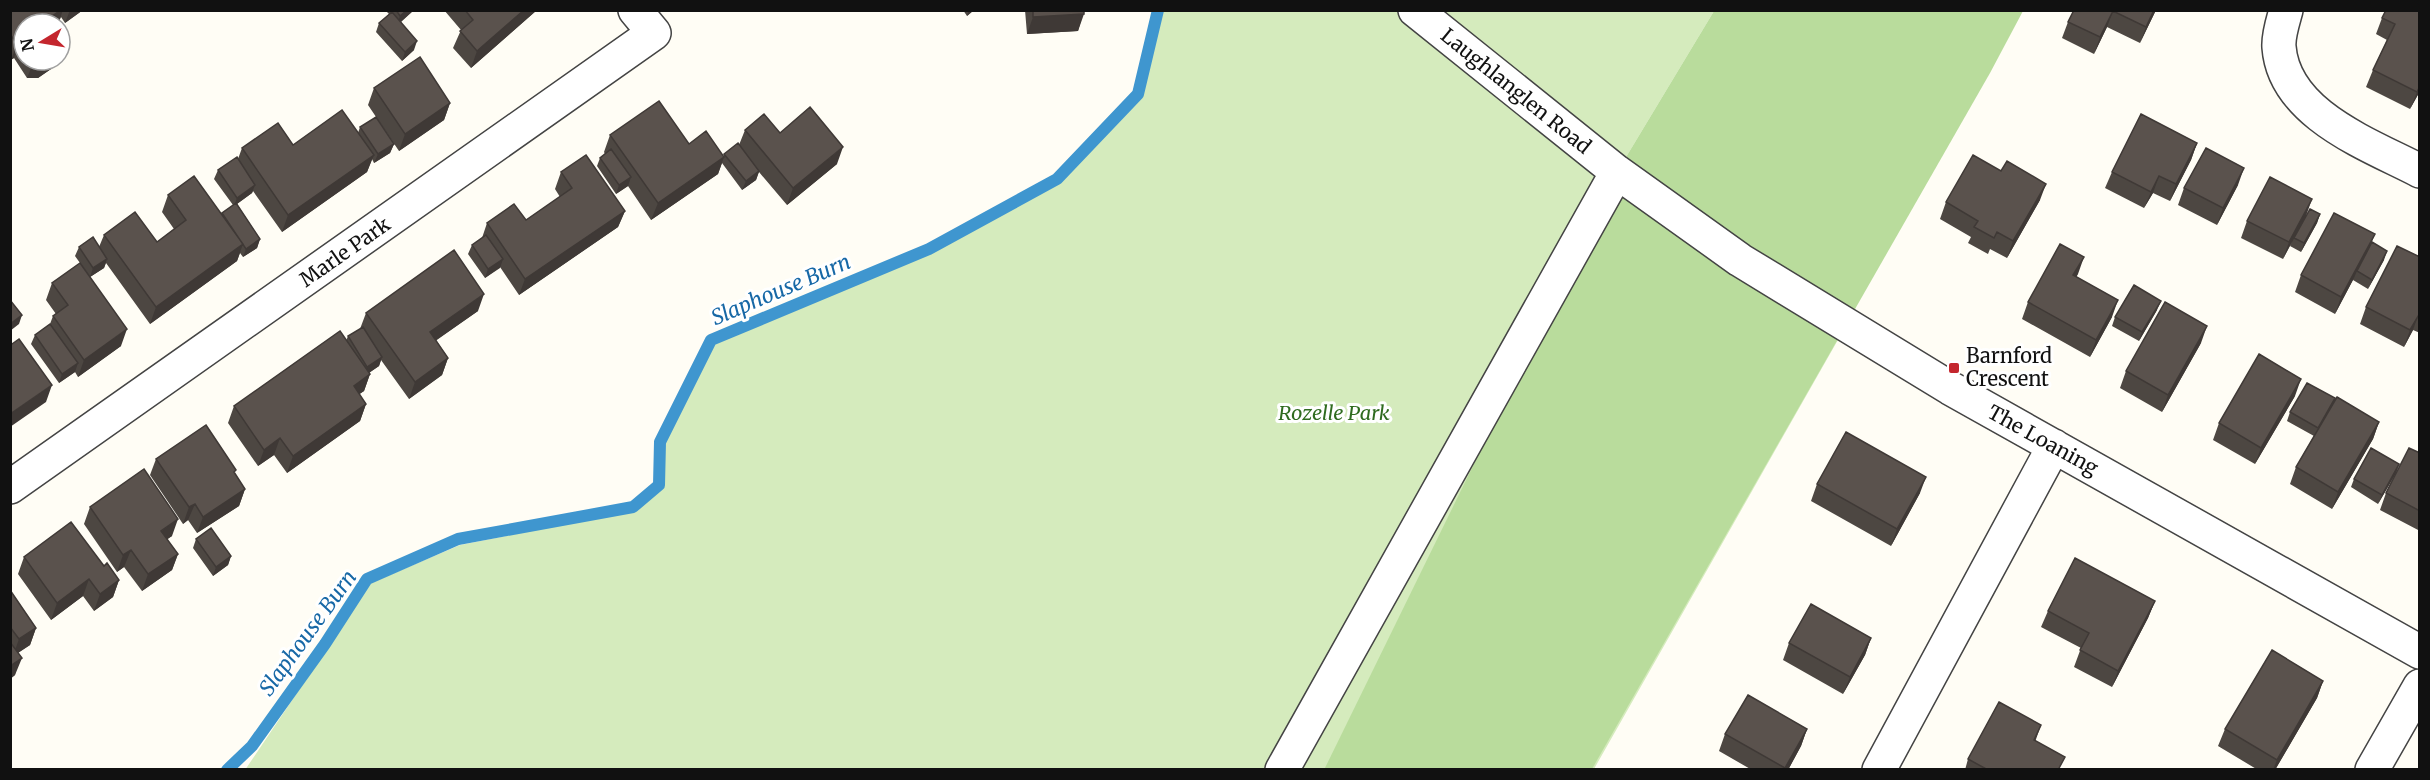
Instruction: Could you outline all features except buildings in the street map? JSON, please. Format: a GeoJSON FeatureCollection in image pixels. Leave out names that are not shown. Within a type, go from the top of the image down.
{"type":"FeatureCollection","features":[{"type":"Feature","properties":{"kind":"street","name":"Marle Park"},"geometry":{"type":"LineString","coordinates":[[10,487],[654,33],[634,10]]}},
{"type":"Feature","properties":{"kind":"street","name":"Laughlanglen Road"},"geometry":{"type":"LineString","coordinates":[[1414,10],[1617,172]]}},
{"type":"Feature","properties":{"kind":"street"},"geometry":{"type":"LineString","coordinates":[[2286,10],[2279,46],[2286,77],[2306,104],[2337,127],[2420,171]]}},
{"type":"Feature","properties":{"kind":"street","name":"The Loaning"},"geometry":{"type":"LineString","coordinates":[[1617,172],[1740,260],[1950,388],[2420,652]]}},
{"type":"Feature","properties":{"kind":"street"},"geometry":{"type":"LineString","coordinates":[[1282,770],[1617,172]]}},
{"type":"Feature","properties":{"kind":"street"},"geometry":{"type":"LineString","coordinates":[[1879,770],[2054,446]]}},
{"type":"Feature","properties":{"kind":"street"},"geometry":{"type":"LineString","coordinates":[[2372,770],[2420,686]]}},
{"type":"Feature","properties":{"kind":"green space","name":"Rozelle Park"},"geometry":{"type":"Polygon","coordinates":[[[1162,11],[1404,11],[1847,324],[1594,769],[245,770],[371,583],[460,545],[634,511],[663,487],[663,441],[715,343],[931,253],[1060,182],[1142,96],[1162,11]]]}},
{"type":"Feature","properties":{"kind":"green space"},"geometry":{"type":"Polygon","coordinates":[[[1415,11],[1714,11],[1617,172],[1415,11]]]}},
{"type":"Feature","properties":{"kind":"green space"},"geometry":{"type":"Polygon","coordinates":[[[1714,11],[2023,11],[1990,73],[1592,769],[1324,770],[1617,172],[1714,11]]]}},
{"type":"Feature","properties":{"kind":"waterway","name":"Slaphouse Burn"},"geometry":{"type":"LineString","coordinates":[[227,770],[252,746],[325,644],[367,579],[458,539],[633,507],[659,485],[660,442],[711,340],[929,249],[1057,179],[1138,94],[1158,10]]}},
{"type":"Feature","properties":{"kind":"place","name":"Barnford Crescent"},"geometry":{"type":"Point","coordinates":[1954,368]}}]}
